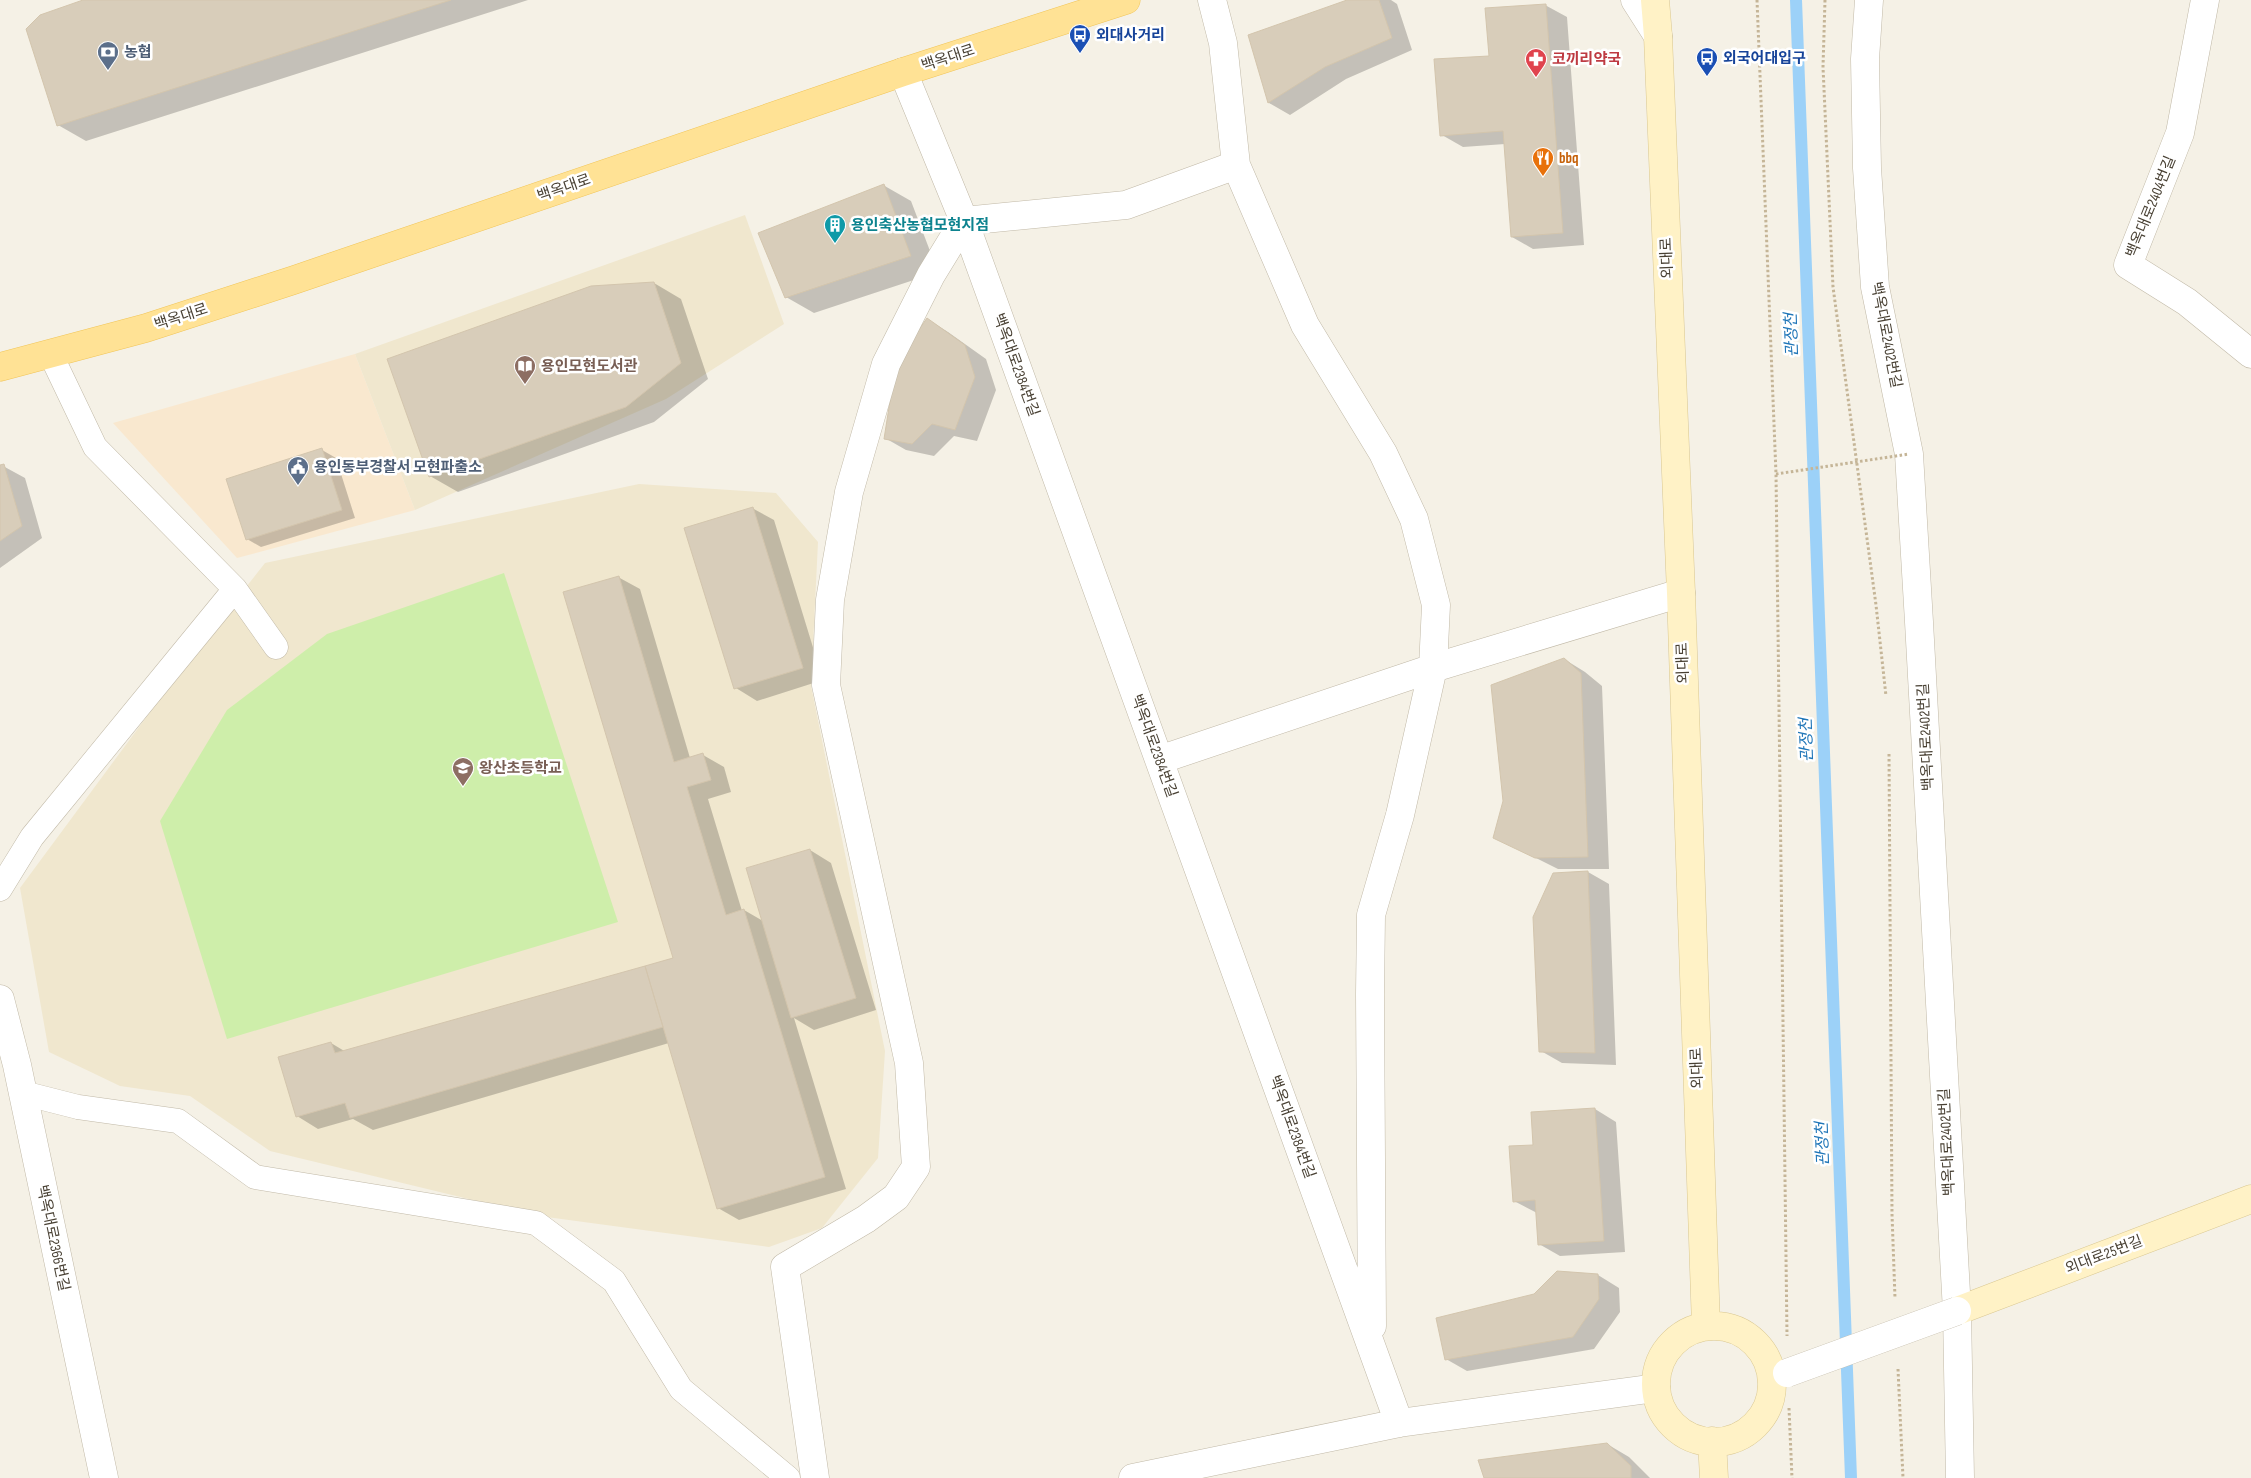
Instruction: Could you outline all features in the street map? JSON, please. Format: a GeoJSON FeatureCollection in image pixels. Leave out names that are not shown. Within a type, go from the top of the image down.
{"type":"FeatureCollection","features":[{"type":"Feature","properties":{"kind":"main road","name":"백옥대로"},"geometry":{"type":"LineString","coordinates":[[0,367],[51,355],[146,328],[294,280],[904,72],[1126,0]]}},
{"type":"Feature","properties":{"kind":"street"},"geometry":{"type":"LineString","coordinates":[[1212,0],[1223,43],[1236,164],[1305,325],[1384,453],[1414,519],[1436,606],[1432,668],[1400,815],[1371,915],[1372,1346]]}},
{"type":"Feature","properties":{"kind":"street"},"geometry":{"type":"LineString","coordinates":[[1635,0],[1658,36]]}},
{"type":"Feature","properties":{"kind":"street","name":"외대로"},"geometry":{"type":"LineString","coordinates":[[1655,0],[1681,593],[1706,1326]]}},
{"type":"Feature","properties":{"kind":"street","name":"백옥대로2402번길"},"geometry":{"type":"LineString","coordinates":[[1869,0],[1865,59],[1867,158],[1875,287],[1909,454],[1957,1311],[1960,1478]]}},
{"type":"Feature","properties":{"kind":"street","name":"백옥대로2404번길"},"geometry":{"type":"LineString","coordinates":[[2206,0],[2180,133],[2128,265],[2188,302],[2251,354]]}},
{"type":"Feature","properties":{"kind":"street","name":"백옥대로2384번길"},"geometry":{"type":"LineString","coordinates":[[904,72],[964,221],[1399,1423]]}},
{"type":"Feature","properties":{"kind":"street"},"geometry":{"type":"LineString","coordinates":[[815,1478],[785,1267],[866,1219],[896,1197],[916,1167],[909,1063],[826,685],[830,600],[849,492],[886,364],[931,275],[964,221],[1126,205],[1236,164]]}},
{"type":"Feature","properties":{"kind":"street"},"geometry":{"type":"LineString","coordinates":[[1159,760],[1432,668],[1681,593]]}},
{"type":"Feature","properties":{"kind":"street","name":"백옥대로2366번길"},"geometry":{"type":"LineString","coordinates":[[0,999],[8,1067],[23,1094],[104,1478]]}},
{"type":"Feature","properties":{"kind":"street","name":"외대로25번길"},"geometry":{"type":"LineString","coordinates":[[1957,1311],[2251,1199]]}},
{"type":"Feature","properties":{"kind":"street"},"geometry":{"type":"LineString","coordinates":[[1779,1374],[1770,1366],[1760,1348],[1747,1336],[1731,1328],[1713,1325],[1696,1328],[1680,1336],[1667,1349],[1658,1365],[1656,1388],[1659,1403],[1669,1420],[1684,1434],[1703,1441],[1723,1442],[1742,1435],[1758,1423],[1769,1405],[1773,1386],[1779,1374],[1957,1311]]}},
{"type":"Feature","properties":{"kind":"street"},"geometry":{"type":"LineString","coordinates":[[1134,1478],[1399,1423],[1656,1388]]}},
{"type":"Feature","properties":{"kind":"street"},"geometry":{"type":"LineString","coordinates":[[1712,1441],[1714,1478]]}},
{"type":"Feature","properties":{"kind":"lane"},"geometry":{"type":"LineString","coordinates":[[51,355],[95,447],[234,589],[276,647]]}},
{"type":"Feature","properties":{"kind":"lane"},"geometry":{"type":"LineString","coordinates":[[0,889],[32,837],[234,589]]}},
{"type":"Feature","properties":{"kind":"lane"},"geometry":{"type":"LineString","coordinates":[[23,1094],[78,1107],[178,1121],[255,1177],[536,1222],[614,1281],[681,1389],[788,1478]]}},
{"type":"Feature","properties":{"kind":"path"},"geometry":{"type":"LineString","coordinates":[[1758,0],[1776,474],[1779,1374],[1792,1478]]}},
{"type":"Feature","properties":{"kind":"path"},"geometry":{"type":"LineString","coordinates":[[1825,0],[1823,67],[1833,287],[1876,605],[1886,700]]}},
{"type":"Feature","properties":{"kind":"path"},"geometry":{"type":"LineString","coordinates":[[1776,474],[1909,454]]}},
{"type":"Feature","properties":{"kind":"path"},"geometry":{"type":"LineString","coordinates":[[1889,748],[1892,1204],[1895,1302]]}},
{"type":"Feature","properties":{"kind":"path"},"geometry":{"type":"LineString","coordinates":[[1898,1361],[1903,1478]]}},
{"type":"Feature","properties":{"kind":"shaded area"},"geometry":{"type":"Polygon","coordinates":[[[745,215],[784,324],[666,399],[415,510],[355,354],[745,215]]]}},
{"type":"Feature","properties":{"kind":"shaded area"},"geometry":{"type":"Polygon","coordinates":[[[355,354],[415,510],[237,558],[113,423],[355,354]]]}},
{"type":"Feature","properties":{"kind":"shaded area","name":"왕산초등학교"},"geometry":{"type":"Polygon","coordinates":[[[639,484],[776,493],[818,542],[811,686],[885,1051],[878,1158],[822,1228],[769,1247],[539,1216],[270,1151],[190,1096],[120,1086],[49,1052],[20,888],[193,654],[265,563],[639,484]]]}},
{"type":"Feature","properties":{"kind":"green space"},"geometry":{"type":"Polygon","coordinates":[[[504,573],[618,922],[227,1039],[160,821],[227,710],[327,634],[504,573]]]}},
{"type":"Feature","properties":{"kind":"building"},"geometry":{"type":"Polygon","coordinates":[[[83,0],[451,0],[57,126],[26,29],[40,15],[83,0]]]}},
{"type":"Feature","properties":{"kind":"building"},"geometry":{"type":"Polygon","coordinates":[[[1347,0],[1379,0],[1392,38],[1325,67],[1268,103],[1248,35],[1347,0]]]}},
{"type":"Feature","properties":{"kind":"building"},"geometry":{"type":"Polygon","coordinates":[[[1546,4],[1563,233],[1511,237],[1503,131],[1440,136],[1434,59],[1489,56],[1485,8],[1546,4]]]}},
{"type":"Feature","properties":{"kind":"building","name":"용인축산농협모현지점"},"geometry":{"type":"Polygon","coordinates":[[[884,184],[911,256],[785,298],[758,233],[884,184]]]}},
{"type":"Feature","properties":{"kind":"building","name":"용인모현도서관"},"geometry":{"type":"Polygon","coordinates":[[[654,282],[681,363],[626,407],[429,477],[387,359],[591,286],[654,282]]]}},
{"type":"Feature","properties":{"kind":"building"},"geometry":{"type":"Polygon","coordinates":[[[927,318],[965,345],[975,377],[955,430],[932,424],[912,444],[884,439],[896,363],[927,318]]]}},
{"type":"Feature","properties":{"kind":"building"},"geometry":{"type":"Polygon","coordinates":[[[322,448],[342,510],[246,540],[226,479],[322,448]]]}},
{"type":"Feature","properties":{"kind":"building"},"geometry":{"type":"Polygon","coordinates":[[[4,464],[22,526],[0,541],[0,465],[4,464]]]}},
{"type":"Feature","properties":{"kind":"building"},"geometry":{"type":"Polygon","coordinates":[[[753,507],[803,668],[734,689],[684,528],[753,507]]]}},
{"type":"Feature","properties":{"kind":"building"},"geometry":{"type":"Polygon","coordinates":[[[619,576],[674,762],[703,753],[711,780],[687,787],[726,915],[744,909],[825,1177],[717,1209],[645,966],[673,958],[563,592],[619,576]]]}},
{"type":"Feature","properties":{"kind":"building"},"geometry":{"type":"Polygon","coordinates":[[[1564,658],[1581,673],[1588,857],[1535,858],[1493,838],[1503,801],[1491,685],[1564,658]]]}},
{"type":"Feature","properties":{"kind":"building"},"geometry":{"type":"Polygon","coordinates":[[[810,849],[856,998],[791,1018],[746,868],[810,849]]]}},
{"type":"Feature","properties":{"kind":"building"},"geometry":{"type":"Polygon","coordinates":[[[1588,871],[1595,1053],[1539,1052],[1533,917],[1553,873],[1588,871]]]}},
{"type":"Feature","properties":{"kind":"building"},"geometry":{"type":"Polygon","coordinates":[[[645,966],[663,1027],[350,1118],[345,1103],[296,1117],[278,1057],[331,1042],[335,1053],[645,966]]]}},
{"type":"Feature","properties":{"kind":"building"},"geometry":{"type":"Polygon","coordinates":[[[1595,1108],[1604,1241],[1538,1245],[1535,1200],[1513,1202],[1509,1146],[1533,1145],[1531,1112],[1595,1108]]]}},
{"type":"Feature","properties":{"kind":"building"},"geometry":{"type":"Polygon","coordinates":[[[1557,1271],[1598,1274],[1599,1299],[1573,1337],[1445,1360],[1436,1318],[1534,1294],[1557,1271]]]}},
{"type":"Feature","properties":{"kind":"building"},"geometry":{"type":"Polygon","coordinates":[[[1607,1443],[1631,1466],[1631,1478],[1484,1478],[1478,1460],[1607,1443]]]}},
{"type":"Feature","properties":{"kind":"waterway","name":"관정천"},"geometry":{"type":"LineString","coordinates":[[1796,0],[1851,1478]]}},
{"type":"Feature","properties":{"kind":"place","name":"외대사거리"},"geometry":{"type":"Point","coordinates":[1080,54]}},
{"type":"Feature","properties":{"kind":"place","name":"농협"},"geometry":{"type":"Point","coordinates":[108,71]}},
{"type":"Feature","properties":{"kind":"place","name":"외국어대입구"},"geometry":{"type":"Point","coordinates":[1707,77]}},
{"type":"Feature","properties":{"kind":"place","name":"코끼리약국"},"geometry":{"type":"Point","coordinates":[1536,78]}},
{"type":"Feature","properties":{"kind":"place","name":"bbq"},"geometry":{"type":"Point","coordinates":[1543,177]}},
{"type":"Feature","properties":{"kind":"place","name":"용인축산농협모현지점"},"geometry":{"type":"Point","coordinates":[835,244]}},
{"type":"Feature","properties":{"kind":"place","name":"용인모현도서관"},"geometry":{"type":"Point","coordinates":[525,385]}},
{"type":"Feature","properties":{"kind":"place","name":"용인동부경찰서 모현파출소"},"geometry":{"type":"Point","coordinates":[298,486]}},
{"type":"Feature","properties":{"kind":"place","name":"왕산초등학교"},"geometry":{"type":"Point","coordinates":[463,787]}}]}
